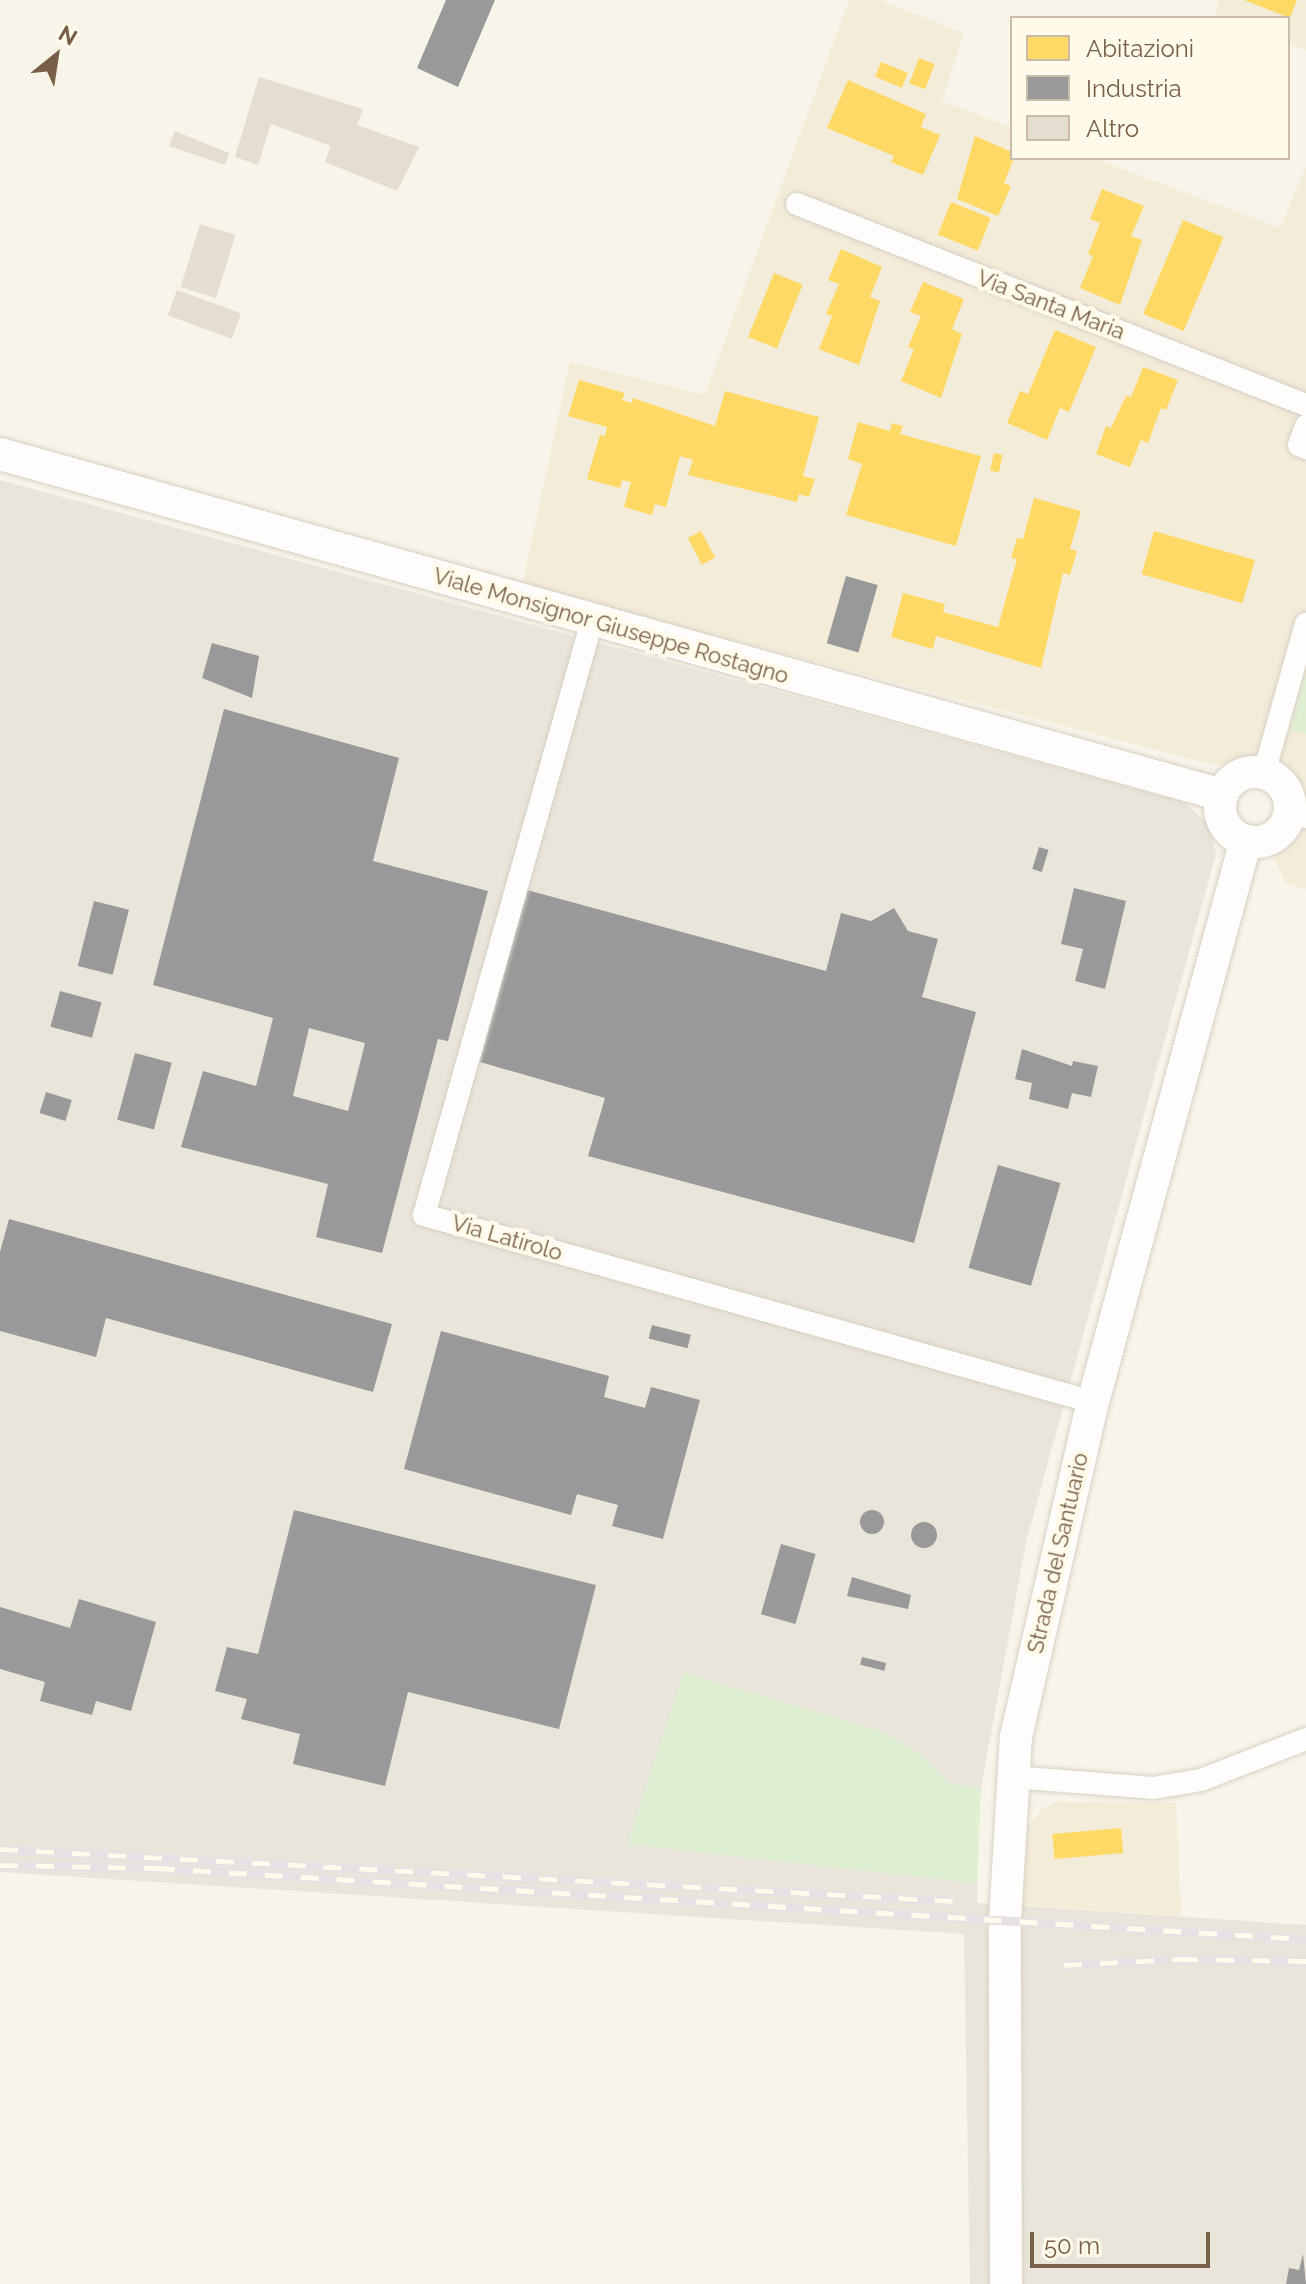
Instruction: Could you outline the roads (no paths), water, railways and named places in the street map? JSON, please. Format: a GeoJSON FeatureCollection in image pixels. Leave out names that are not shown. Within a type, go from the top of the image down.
{"type":"FeatureCollection","features":[{"type":"Feature","properties":{"kind":"street","name":"Via Santa Maria"},"geometry":{"type":"LineString","coordinates":[[797,204],[1306,405]]}},
{"type":"Feature","properties":{"kind":"street"},"geometry":{"type":"LineString","coordinates":[[1306,426],[1299,445],[1306,448]]}},
{"type":"Feature","properties":{"kind":"street","name":"Viale Monsignor Giuseppe Rostagno"},"geometry":{"type":"LineString","coordinates":[[0,454],[1222,795]]}},
{"type":"Feature","properties":{"kind":"street","name":"Via Latirolo"},"geometry":{"type":"LineString","coordinates":[[592,621],[424,1215],[1093,1402]]}},
{"type":"Feature","properties":{"kind":"street"},"geometry":{"type":"LineString","coordinates":[[1264,773],[1306,624]]}},
{"type":"Feature","properties":{"kind":"street"},"geometry":{"type":"LineString","coordinates":[[1264,773],[1282,784],[1298,815],[1269,839],[1246,840],[1222,817],[1222,795],[1234,778],[1264,773]]}},
{"type":"Feature","properties":{"kind":"street","name":"Strada del Santuario"},"geometry":{"type":"LineString","coordinates":[[1006,2284],[1005,1921],[1011,1777],[1093,1402],[1246,840]]}},
{"type":"Feature","properties":{"kind":"street"},"geometry":{"type":"LineString","coordinates":[[1011,1777],[1153,1788],[1201,1780],[1306,1739]]}},
{"type":"Feature","properties":{"kind":"railway"},"geometry":{"type":"LineString","coordinates":[[0,1849],[953,1901]]}},
{"type":"Feature","properties":{"kind":"railway"},"geometry":{"type":"LineString","coordinates":[[0,1865],[157,1868],[1306,1939]]}},
{"type":"Feature","properties":{"kind":"railway"},"geometry":{"type":"LineString","coordinates":[[1064,1965],[1180,1959],[1306,1961]]}}]}
